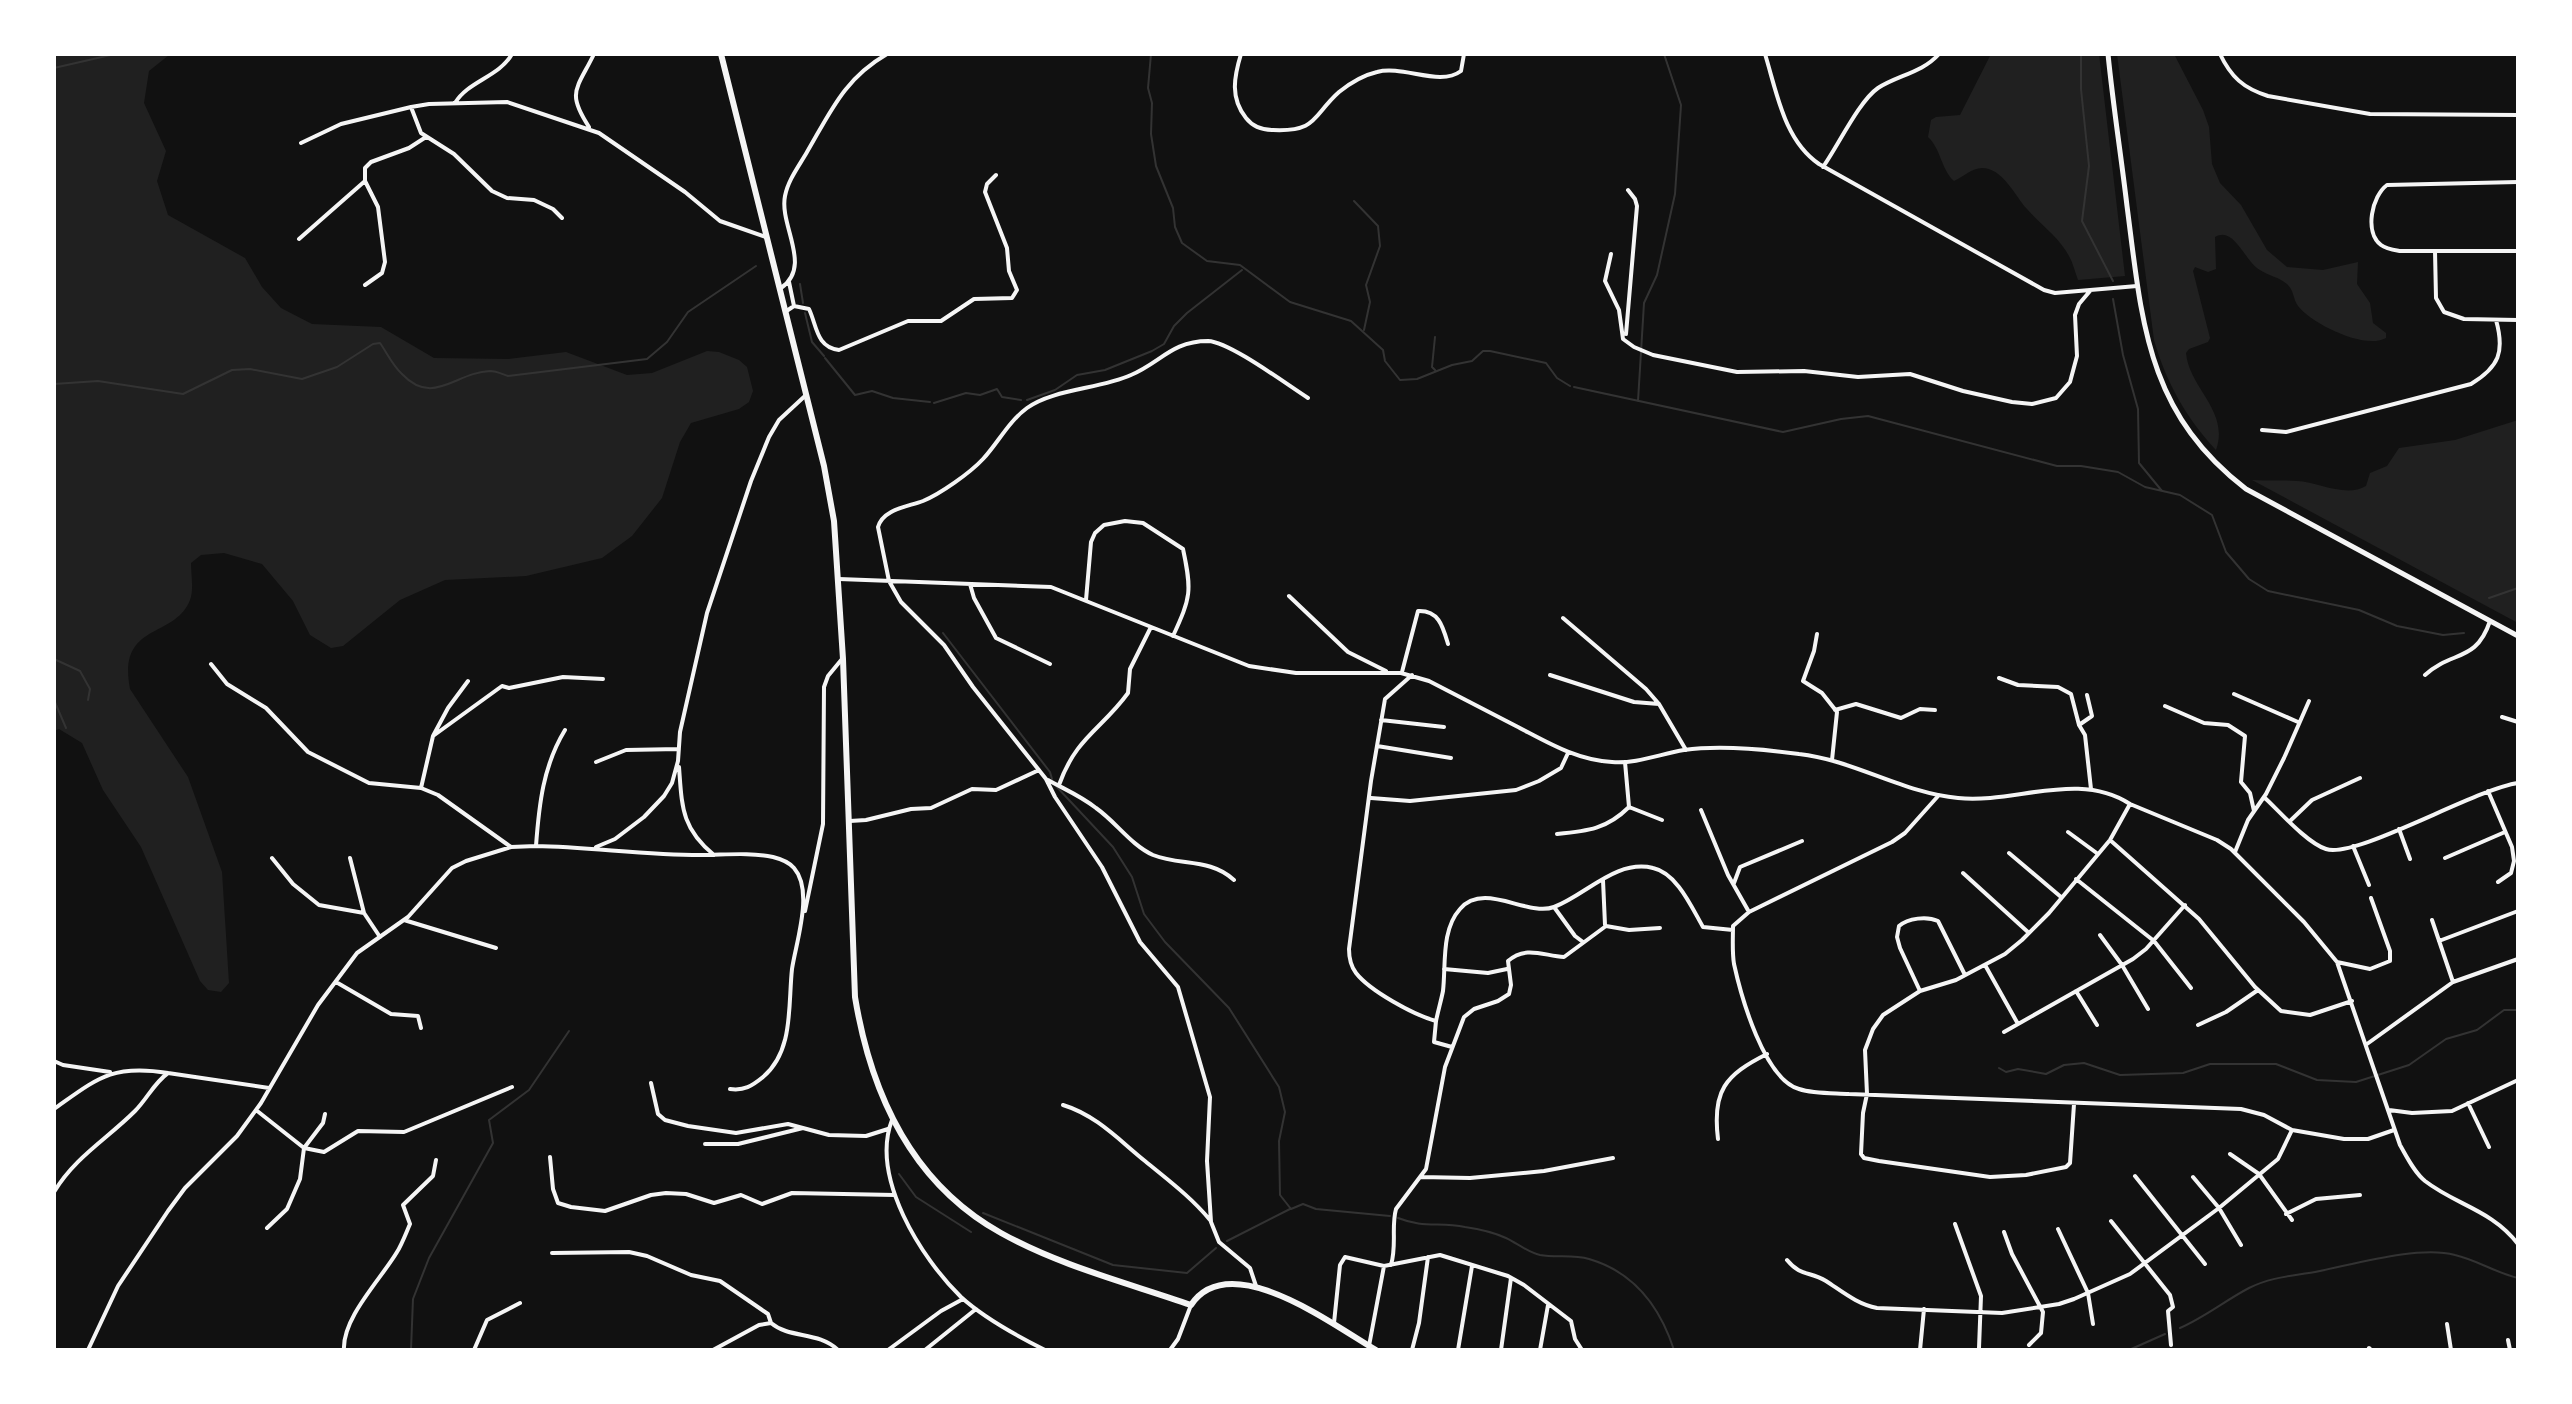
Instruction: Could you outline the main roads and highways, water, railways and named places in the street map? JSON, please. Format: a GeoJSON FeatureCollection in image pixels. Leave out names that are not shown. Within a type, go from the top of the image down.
{"type":"FeatureCollection","features":[{"type":"Feature","properties":{"kind":"main road"},"geometry":{"type":"LineString","coordinates":[[721,54],[829,489],[839,579],[855,997],[862,1041],[892,1120],[928,1173],[975,1217],[1002,1234],[1079,1267],[1191,1305],[1198,1295],[1214,1286],[1232,1283],[1256,1286],[1370,1346]]}},
{"type":"Feature","properties":{"kind":"waterway"},"geometry":{"type":"LineString","coordinates":[[54,68],[115,54]]}},
{"type":"Feature","properties":{"kind":"waterway"},"geometry":{"type":"LineString","coordinates":[[1151,54],[1148,88],[1152,103],[1151,134],[1156,166],[1173,208],[1175,227],[1182,243],[1207,261],[1240,265],[1290,302],[1351,321],[1383,350],[1385,361],[1400,380],[1417,379],[1452,365],[1472,361],[1483,351],[1490,351],[1546,363],[1557,378],[1570,386]]}},
{"type":"Feature","properties":{"kind":"waterway"},"geometry":{"type":"LineString","coordinates":[[1638,401],[1644,303],[1657,275],[1675,194],[1681,105],[1664,54]]}},
{"type":"Feature","properties":{"kind":"waterway"},"geometry":{"type":"LineString","coordinates":[[2081,54],[2081,89],[2089,166],[2082,221],[2113,281]]}},
{"type":"Feature","properties":{"kind":"waterway"},"geometry":{"type":"LineString","coordinates":[[1354,201],[1378,226],[1380,246],[1366,285],[1370,302],[1364,330]]}},
{"type":"Feature","properties":{"kind":"waterway"},"geometry":{"type":"LineString","coordinates":[[54,384],[98,381],[183,394],[232,370],[250,369],[302,379],[337,367],[373,344],[380,343],[399,371],[424,388],[435,388],[490,371],[508,376],[647,359],[667,342],[688,312],[756,266]]}},
{"type":"Feature","properties":{"kind":"waterway"},"geometry":{"type":"LineString","coordinates":[[1027,400],[1055,390],[1077,375],[1105,370],[1164,344],[1174,326],[1187,313],[1242,270]]}},
{"type":"Feature","properties":{"kind":"waterway"},"geometry":{"type":"LineString","coordinates":[[800,284],[803,303]]}},
{"type":"Feature","properties":{"kind":"waterway"},"geometry":{"type":"LineString","coordinates":[[2113,299],[2123,355],[2138,409],[2139,463],[2162,491]]}},
{"type":"Feature","properties":{"kind":"waterway"},"geometry":{"type":"LineString","coordinates":[[805,313],[812,342],[824,356]]}},
{"type":"Feature","properties":{"kind":"waterway"},"geometry":{"type":"LineString","coordinates":[[1435,337],[1432,367],[1435,370]]}},
{"type":"Feature","properties":{"kind":"waterway"},"geometry":{"type":"LineString","coordinates":[[825,358],[855,395],[872,391],[893,398],[930,402]]}},
{"type":"Feature","properties":{"kind":"waterway"},"geometry":{"type":"LineString","coordinates":[[1574,387],[1783,432],[1868,416],[2057,466],[2118,472],[2145,487],[2180,495],[2212,515],[2226,552],[2249,579],[2268,591],[2359,610],[2397,626],[2443,635],[2464,633]]}},
{"type":"Feature","properties":{"kind":"waterway"},"geometry":{"type":"LineString","coordinates":[[934,403],[966,393],[980,395],[997,389],[1002,397],[1021,400]]}},
{"type":"Feature","properties":{"kind":"waterway"},"geometry":{"type":"LineString","coordinates":[[2489,598],[2518,588]]}},
{"type":"Feature","properties":{"kind":"waterway"},"geometry":{"type":"LineString","coordinates":[[943,633],[1050,772],[1052,779]]}},
{"type":"Feature","properties":{"kind":"waterway"},"geometry":{"type":"LineString","coordinates":[[54,659],[80,671],[90,689],[88,700]]}},
{"type":"Feature","properties":{"kind":"waterway"},"geometry":{"type":"LineString","coordinates":[[54,700],[66,728]]}},
{"type":"Feature","properties":{"kind":"waterway"},"geometry":{"type":"LineString","coordinates":[[1055,785],[1113,847],[1132,877],[1144,914],[1165,942],[1229,1008],[1279,1087],[1285,1112],[1279,1141],[1280,1195],[1291,1209],[1303,1204],[1316,1209],[1390,1216]]}},
{"type":"Feature","properties":{"kind":"waterway"},"geometry":{"type":"LineString","coordinates":[[1999,1068],[2006,1072],[2018,1069],[2046,1074],[2064,1065],[2084,1063],[2120,1075],[2183,1073],[2210,1064],[2276,1064],[2317,1080],[2356,1082],[2409,1065],[2446,1039],[2477,1030],[2504,1010],[2518,1010]]}},
{"type":"Feature","properties":{"kind":"waterway"},"geometry":{"type":"LineString","coordinates":[[411,1350],[413,1299],[429,1258],[493,1143],[489,1120],[529,1090],[569,1031]]}},
{"type":"Feature","properties":{"kind":"waterway"},"geometry":{"type":"LineString","coordinates":[[899,1174],[916,1197],[971,1232]]}},
{"type":"Feature","properties":{"kind":"waterway"},"geometry":{"type":"LineString","coordinates":[[1227,1241],[1290,1209]]}},
{"type":"Feature","properties":{"kind":"waterway"},"geometry":{"type":"LineString","coordinates":[[983,1213],[1113,1265],[1187,1273],[1216,1248]]}},
{"type":"Feature","properties":{"kind":"waterway"},"geometry":{"type":"LineString","coordinates":[[1398,1218],[1415,1223],[1481,1230],[1540,1255],[1583,1258],[1605,1265],[1643,1293],[1661,1319],[1674,1350]]}},
{"type":"Feature","properties":{"kind":"waterway"},"geometry":{"type":"LineString","coordinates":[[2180,1328],[2265,1281],[2404,1254],[2455,1255],[2518,1278]]}},
{"type":"Feature","properties":{"kind":"waterway"},"geometry":{"type":"LineString","coordinates":[[2129,1350],[2165,1334]]}}]}
